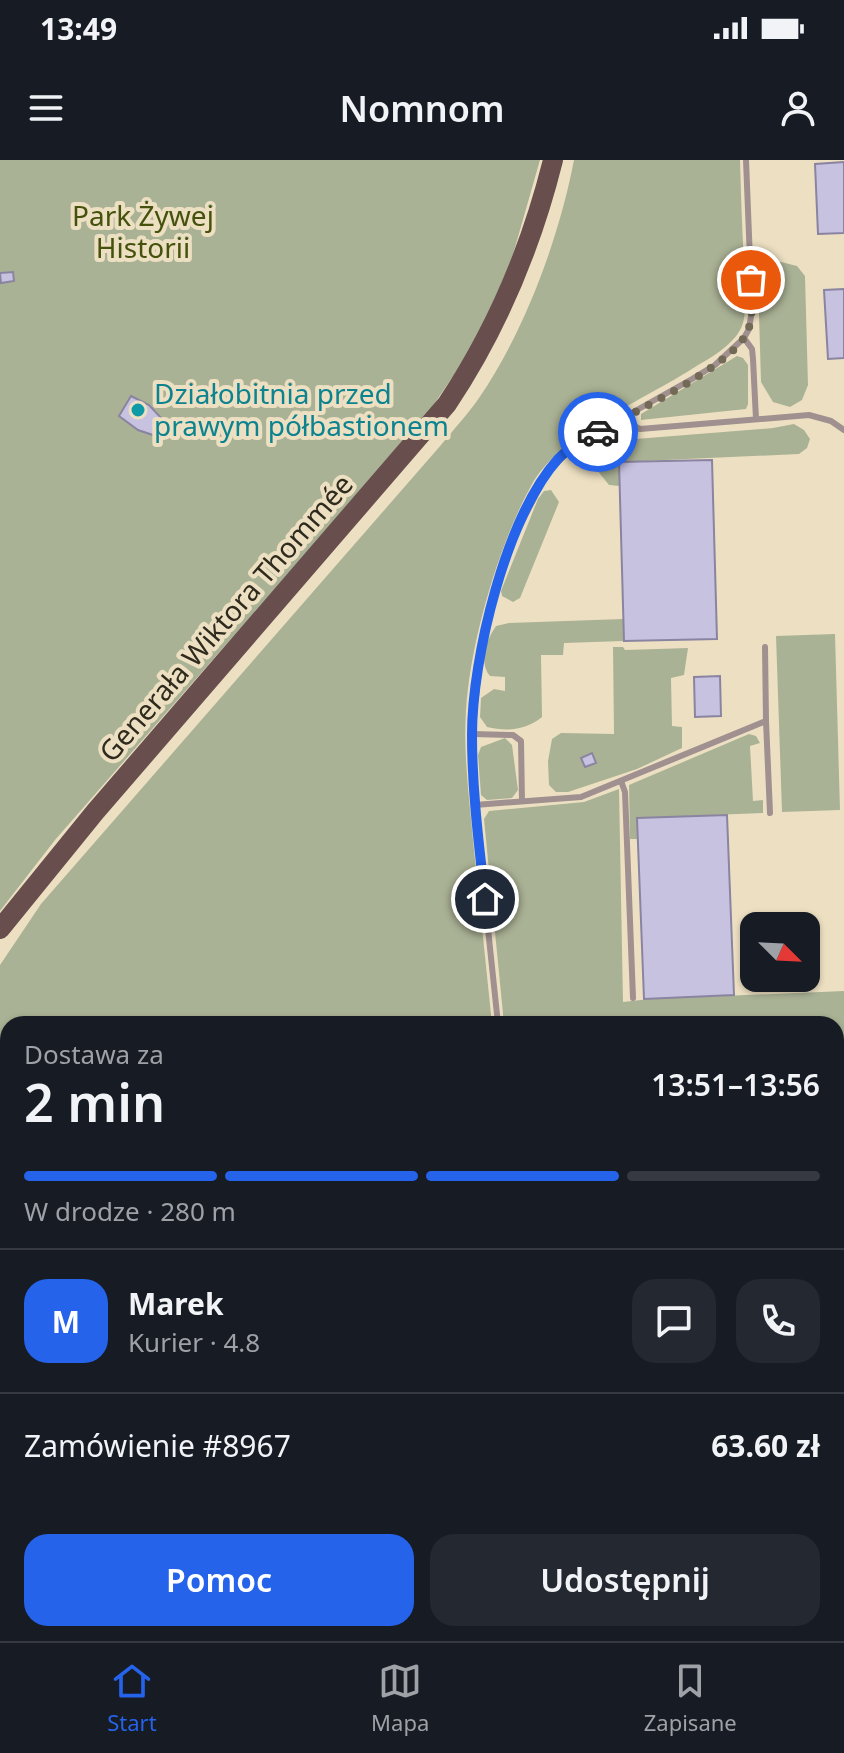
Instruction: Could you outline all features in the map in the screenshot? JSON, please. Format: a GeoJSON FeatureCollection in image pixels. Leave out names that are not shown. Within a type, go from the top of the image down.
{"type":"FeatureCollection","features":[{"type":"Feature","properties":{"kind":"main road","name":"Generała Wiktora Thommée"},"geometry":{"type":"LineString","coordinates":[[0,929],[95,812],[447,404],[485,344],[512,286],[532,236],[553,160]]}},
{"type":"Feature","properties":{"kind":"lane"},"geometry":{"type":"LineString","coordinates":[[497,1016],[475,805],[472,734],[475,685],[490,606],[515,535],[535,492],[559,458],[573,446],[715,365],[744,338],[752,310],[746,160]]}},
{"type":"Feature","properties":{"kind":"lane"},"geometry":{"type":"LineString","coordinates":[[744,338],[752,349],[756,419]]}},
{"type":"Feature","properties":{"kind":"lane"},"geometry":{"type":"LineString","coordinates":[[626,416],[632,425],[640,429],[809,415],[831,421],[844,430]]}},
{"type":"Feature","properties":{"kind":"lane"},"geometry":{"type":"LineString","coordinates":[[765,647],[770,813]]}},
{"type":"Feature","properties":{"kind":"lane"},"geometry":{"type":"LineString","coordinates":[[475,805],[581,797],[766,721]]}},
{"type":"Feature","properties":{"kind":"lane"},"geometry":{"type":"LineString","coordinates":[[472,734],[513,735],[521,741],[522,801]]}},
{"type":"Feature","properties":{"kind":"lane"},"geometry":{"type":"LineString","coordinates":[[621,781],[625,792],[633,998]]}},
{"type":"Feature","properties":{"kind":"green space","name":"Park Żywej Historii"},"geometry":{"type":"Polygon","coordinates":[[[0,160],[540,160],[506,279],[474,345],[426,416],[55,840],[0,911],[0,160]]]}},
{"type":"Feature","properties":{"kind":"green space"},"geometry":{"type":"Polygon","coordinates":[[[574,160],[740,160],[745,308],[740,330],[723,349],[582,434],[544,467],[531,486],[507,537],[473,656],[465,728],[491,1016],[0,1016],[0,965],[41,904],[479,398],[496,372],[525,314],[549,252],[574,160]]]}},
{"type":"Feature","properties":{"kind":"green space"},"geometry":{"type":"Polygon","coordinates":[[[777,261],[797,266],[805,276],[808,385],[802,400],[790,407],[773,402],[761,382],[758,281],[760,272],[777,261]]]}},
{"type":"Feature","properties":{"kind":"green space"},"geometry":{"type":"Polygon","coordinates":[[[737,356],[748,365],[746,409],[641,420],[641,414],[737,356]]]}},
{"type":"Feature","properties":{"kind":"green space"},"geometry":{"type":"Polygon","coordinates":[[[794,424],[804,430],[810,439],[807,448],[799,454],[620,462],[620,486],[609,485],[597,470],[611,445],[623,440],[794,424]]]}},
{"type":"Feature","properties":{"kind":"green space"},"geometry":{"type":"Polygon","coordinates":[[[551,490],[559,502],[520,598],[513,602],[502,596],[501,591],[538,499],[544,491],[551,490]]]}},
{"type":"Feature","properties":{"kind":"green space"},"geometry":{"type":"Polygon","coordinates":[[[623,619],[624,641],[564,643],[563,655],[541,655],[542,717],[516,729],[487,727],[480,717],[481,698],[494,689],[505,691],[505,677],[490,676],[484,657],[496,626],[623,619]]]}},
{"type":"Feature","properties":{"kind":"green space"},"geometry":{"type":"Polygon","coordinates":[[[835,634],[840,810],[782,812],[776,636],[835,634]]]}},
{"type":"Feature","properties":{"kind":"green space"},"geometry":{"type":"Polygon","coordinates":[[[613,647],[623,647],[625,650],[688,648],[684,675],[671,678],[672,726],[682,727],[682,748],[637,769],[568,792],[556,792],[549,785],[548,761],[552,739],[561,733],[614,734],[613,647]]]}},
{"type":"Feature","properties":{"kind":"green space"},"geometry":{"type":"Polygon","coordinates":[[[749,734],[756,736],[760,743],[750,746],[753,801],[763,800],[763,813],[637,818],[638,839],[630,839],[629,785],[749,734]]]}},
{"type":"Feature","properties":{"kind":"green space"},"geometry":{"type":"Polygon","coordinates":[[[505,738],[512,745],[518,790],[512,798],[487,800],[481,795],[478,755],[481,747],[505,738]]]}},
{"type":"Feature","properties":{"kind":"green space"},"geometry":{"type":"Polygon","coordinates":[[[619,789],[623,1002],[844,991],[844,1016],[503,1016],[484,819],[489,811],[584,802],[619,789]]]}},
{"type":"Feature","properties":{"kind":"building"},"geometry":{"type":"Polygon","coordinates":[[[844,162],[844,233],[818,234],[815,164],[844,162]]]}},
{"type":"Feature","properties":{"kind":"building"},"geometry":{"type":"Polygon","coordinates":[[[13,272],[14,281],[1,283],[0,273],[13,272]]]}},
{"type":"Feature","properties":{"kind":"building"},"geometry":{"type":"Polygon","coordinates":[[[844,289],[844,358],[828,359],[824,290],[844,289]]]}},
{"type":"Feature","properties":{"kind":"building","name":"Działobitnia przed prawym półbastionem"},"geometry":{"type":"Polygon","coordinates":[[[131,396],[149,405],[163,420],[160,429],[153,435],[138,430],[119,416],[131,396]]]}},
{"type":"Feature","properties":{"kind":"building"},"geometry":{"type":"Polygon","coordinates":[[[712,460],[717,639],[624,641],[619,462],[712,460]]]}},
{"type":"Feature","properties":{"kind":"building"},"geometry":{"type":"Polygon","coordinates":[[[720,676],[721,716],[695,717],[694,677],[720,676]]]}},
{"type":"Feature","properties":{"kind":"building"},"geometry":{"type":"Polygon","coordinates":[[[592,753],[596,763],[585,767],[581,758],[592,753]]]}},
{"type":"Feature","properties":{"kind":"building"},"geometry":{"type":"Polygon","coordinates":[[[727,815],[734,995],[644,999],[637,818],[727,815]]]}},
{"type":"Feature","properties":{"kind":"way so far"},"geometry":{"type":"LineString","coordinates":[[598,432],[692,379],[735,349],[749,329],[751,280]]}},
{"type":"Feature","properties":{"kind":"place","name":"Działobitnia przed prawym półbastionem"},"geometry":{"type":"Point","coordinates":[138,410]}},
{"type":"Feature","properties":{"kind":"route"},"geometry":{"type":"LineString","coordinates":[[485,899],[475,805],[472,734],[475,685],[490,606],[515,535],[535,492],[559,458],[598,432]]}}]}
